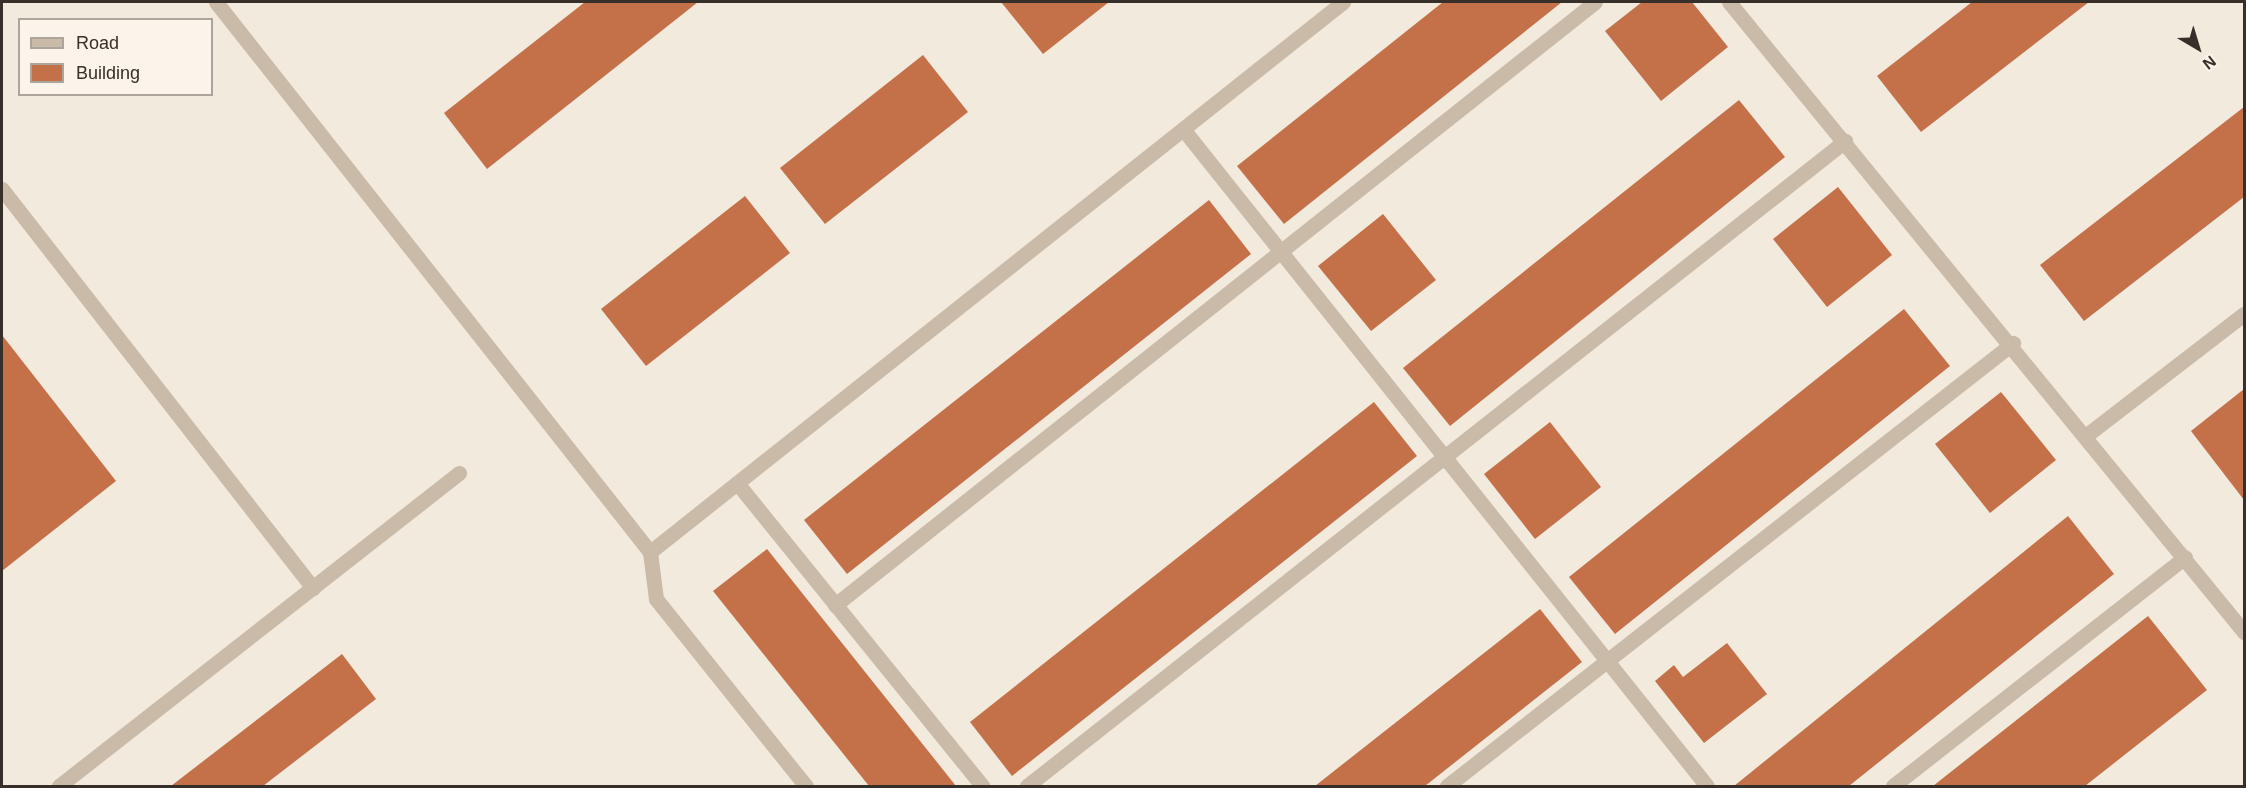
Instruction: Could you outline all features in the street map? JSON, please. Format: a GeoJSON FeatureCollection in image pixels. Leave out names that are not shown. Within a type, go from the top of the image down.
{"type":"FeatureCollection","features":[{"type":"Feature","properties":{"kind":"street"},"geometry":{"type":"LineString","coordinates":[[216,2],[650,552],[656,599],[806,786]]}},
{"type":"Feature","properties":{"kind":"street"},"geometry":{"type":"LineString","coordinates":[[650,552],[1343,2]]}},
{"type":"Feature","properties":{"kind":"street"},"geometry":{"type":"LineString","coordinates":[[834,605],[1595,2]]}},
{"type":"Feature","properties":{"kind":"street"},"geometry":{"type":"LineString","coordinates":[[1730,2],[2088,434],[2244,632]]}},
{"type":"Feature","properties":{"kind":"street"},"geometry":{"type":"LineString","coordinates":[[1183,129],[1707,786]]}},
{"type":"Feature","properties":{"kind":"street"},"geometry":{"type":"LineString","coordinates":[[1027,786],[1845,141]]}},
{"type":"Feature","properties":{"kind":"street"},"geometry":{"type":"LineString","coordinates":[[2,189],[313,588]]}},
{"type":"Feature","properties":{"kind":"street"},"geometry":{"type":"LineString","coordinates":[[2088,434],[2244,314]]}},
{"type":"Feature","properties":{"kind":"street"},"geometry":{"type":"LineString","coordinates":[[1447,786],[2013,343]]}},
{"type":"Feature","properties":{"kind":"street"},"geometry":{"type":"LineString","coordinates":[[59,786],[459,473]]}},
{"type":"Feature","properties":{"kind":"street"},"geometry":{"type":"LineString","coordinates":[[737,483],[982,786]]}},
{"type":"Feature","properties":{"kind":"street"},"geometry":{"type":"LineString","coordinates":[[1893,786],[2185,557]]}},
{"type":"Feature","properties":{"kind":"building"},"geometry":{"type":"Polygon","coordinates":[[[585,2],[698,2],[487,169],[444,113],[585,2]]]}},
{"type":"Feature","properties":{"kind":"building"},"geometry":{"type":"Polygon","coordinates":[[[1001,2],[1109,2],[1043,54],[1001,2]]]}},
{"type":"Feature","properties":{"kind":"building"},"geometry":{"type":"Polygon","coordinates":[[[1443,2],[1562,2],[1284,224],[1237,166],[1443,2]]]}},
{"type":"Feature","properties":{"kind":"building"},"geometry":{"type":"Polygon","coordinates":[[[1642,2],[1692,2],[1728,47],[1661,101],[1605,31],[1642,2]]]}},
{"type":"Feature","properties":{"kind":"building"},"geometry":{"type":"Polygon","coordinates":[[[1972,2],[2089,2],[1921,132],[1877,76],[1972,2]]]}},
{"type":"Feature","properties":{"kind":"building"},"geometry":{"type":"Polygon","coordinates":[[[923,55],[968,112],[825,224],[780,168],[923,55]]]}},
{"type":"Feature","properties":{"kind":"building"},"geometry":{"type":"Polygon","coordinates":[[[1739,100],[1785,157],[1450,426],[1403,368],[1739,100]]]}},
{"type":"Feature","properties":{"kind":"building"},"geometry":{"type":"Polygon","coordinates":[[[2244,107],[2244,197],[2084,321],[2040,265],[2244,107]]]}},
{"type":"Feature","properties":{"kind":"building"},"geometry":{"type":"Polygon","coordinates":[[[1838,187],[1892,255],[1827,307],[1773,239],[1838,187]]]}},
{"type":"Feature","properties":{"kind":"building"},"geometry":{"type":"Polygon","coordinates":[[[745,196],[790,253],[646,366],[601,309],[745,196]]]}},
{"type":"Feature","properties":{"kind":"building"},"geometry":{"type":"Polygon","coordinates":[[[1209,200],[1251,254],[847,574],[804,520],[1209,200]]]}},
{"type":"Feature","properties":{"kind":"building"},"geometry":{"type":"Polygon","coordinates":[[[1383,214],[1436,280],[1371,331],[1318,266],[1383,214]]]}},
{"type":"Feature","properties":{"kind":"building"},"geometry":{"type":"Polygon","coordinates":[[[1904,309],[1950,366],[1615,634],[1569,577],[1904,309]]]}},
{"type":"Feature","properties":{"kind":"building"},"geometry":{"type":"Polygon","coordinates":[[[2,335],[116,481],[2,571],[2,335]]]}},
{"type":"Feature","properties":{"kind":"building"},"geometry":{"type":"Polygon","coordinates":[[[2244,389],[2244,500],[2191,431],[2244,389]]]}},
{"type":"Feature","properties":{"kind":"building"},"geometry":{"type":"Polygon","coordinates":[[[2001,392],[2056,460],[1990,513],[1935,444],[2001,392]]]}},
{"type":"Feature","properties":{"kind":"building"},"geometry":{"type":"Polygon","coordinates":[[[1374,402],[1417,456],[1012,776],[970,722],[1374,402]]]}},
{"type":"Feature","properties":{"kind":"building"},"geometry":{"type":"Polygon","coordinates":[[[1550,422],[1601,487],[1535,539],[1484,474],[1550,422]]]}},
{"type":"Feature","properties":{"kind":"building"},"geometry":{"type":"Polygon","coordinates":[[[2068,516],[2114,574],[1849,786],[1734,786],[2068,516]]]}},
{"type":"Feature","properties":{"kind":"building"},"geometry":{"type":"Polygon","coordinates":[[[767,549],[956,786],[869,786],[713,591],[767,549]]]}},
{"type":"Feature","properties":{"kind":"building"},"geometry":{"type":"Polygon","coordinates":[[[1540,609],[1582,662],[1425,786],[1315,786],[1540,609]]]}},
{"type":"Feature","properties":{"kind":"building"},"geometry":{"type":"Polygon","coordinates":[[[2148,616],[2207,690],[2085,786],[1933,786],[2148,616]]]}},
{"type":"Feature","properties":{"kind":"building"},"geometry":{"type":"Polygon","coordinates":[[[1727,643],[1767,694],[1704,743],[1655,681],[1674,665],[1683,677],[1727,643]]]}},
{"type":"Feature","properties":{"kind":"building"},"geometry":{"type":"Polygon","coordinates":[[[342,654],[376,699],[263,786],[171,786],[342,654]]]}}]}
